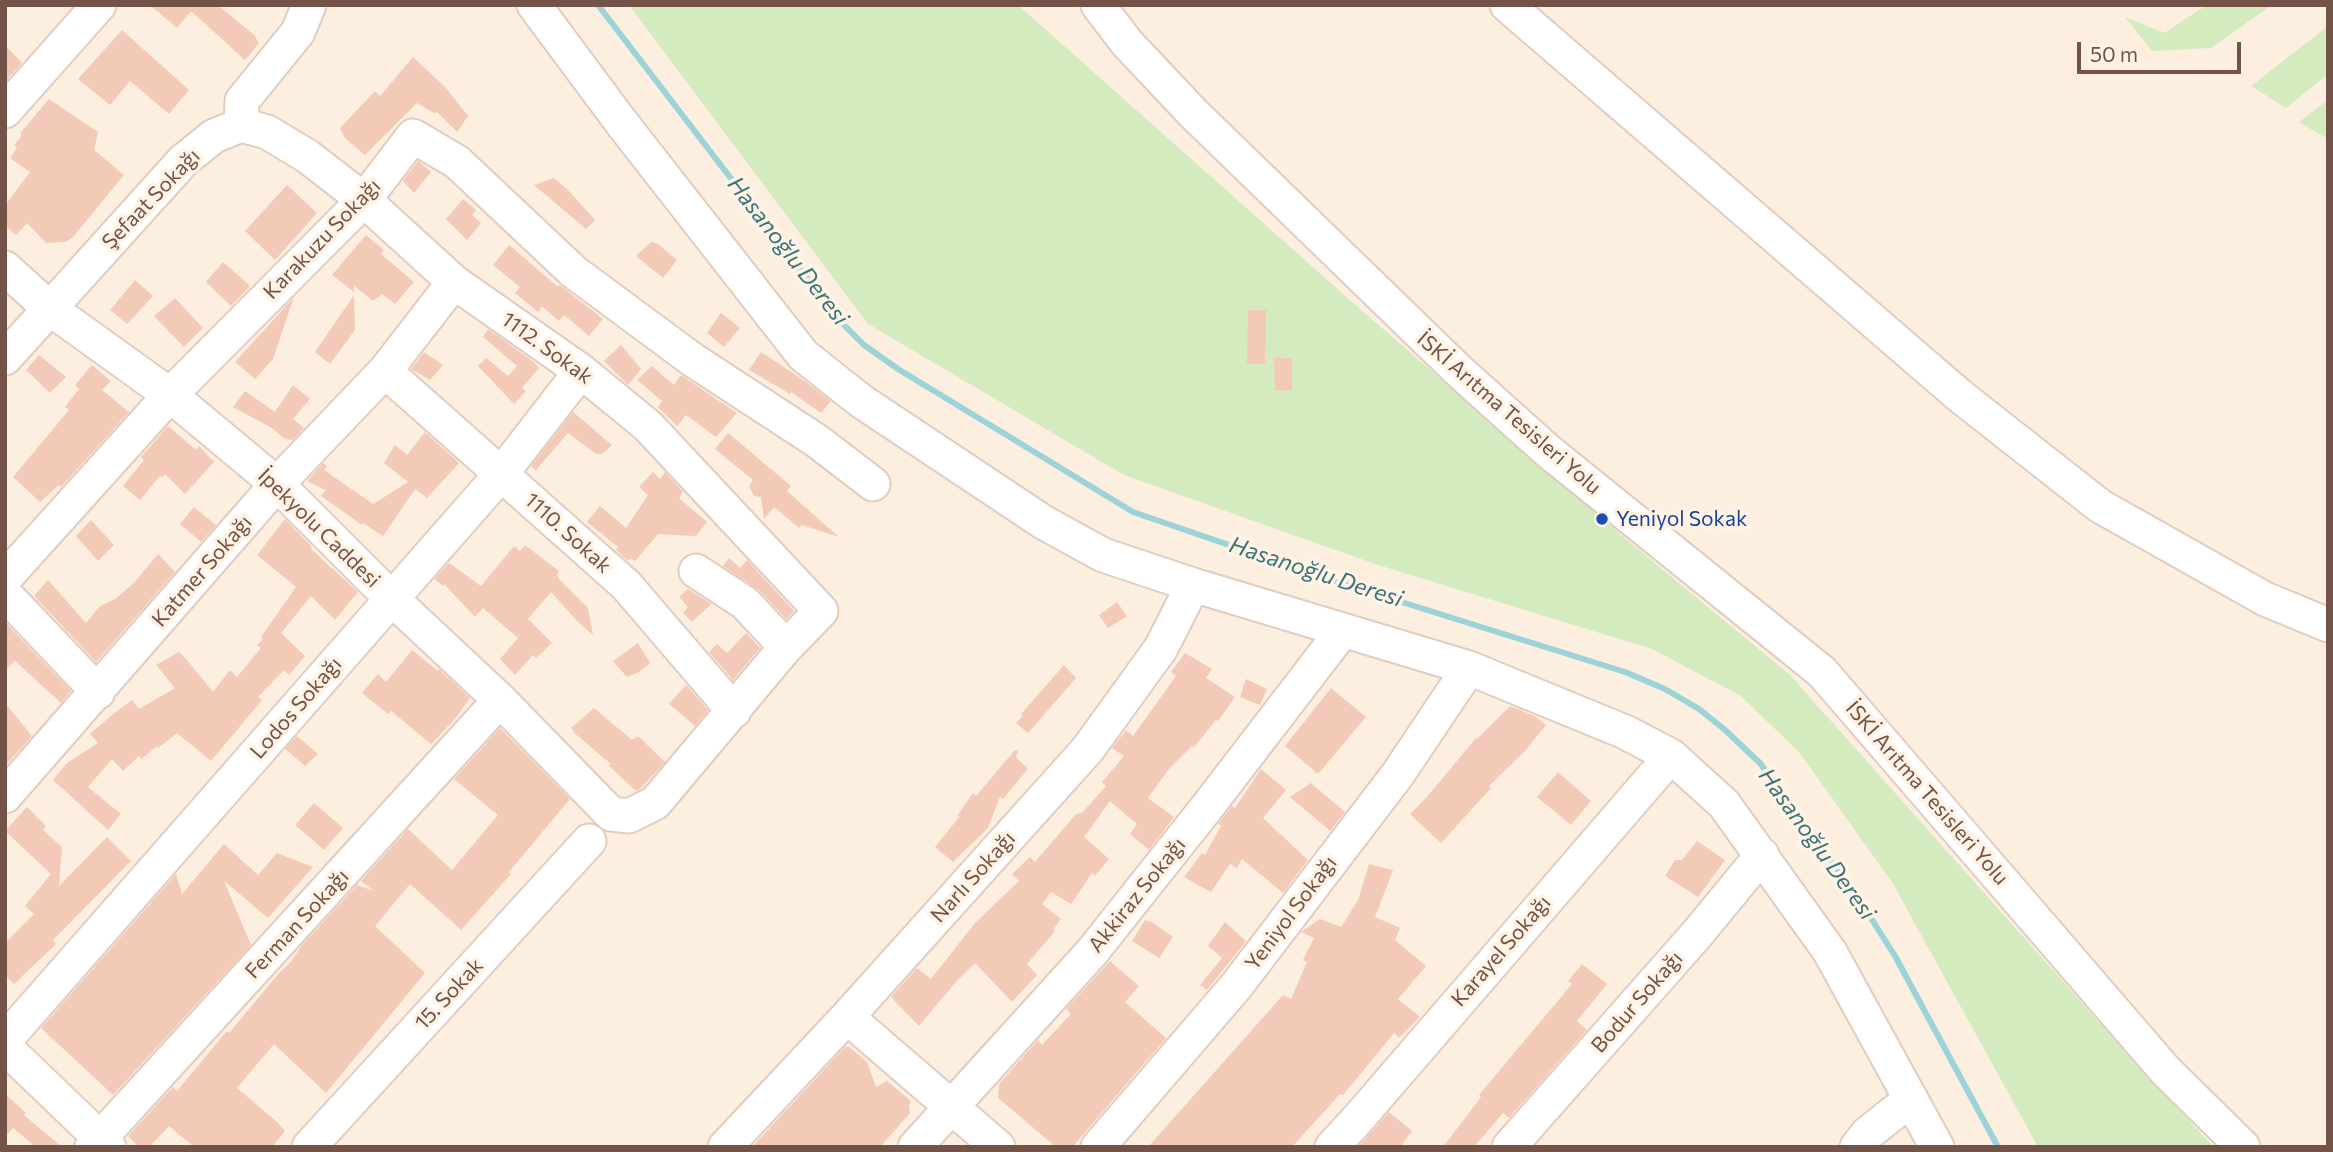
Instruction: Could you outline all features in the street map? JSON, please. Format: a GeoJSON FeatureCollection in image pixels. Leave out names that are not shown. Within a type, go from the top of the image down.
{"type":"FeatureCollection","features":[{"type":"Feature","properties":{"kind":"street"},"geometry":{"type":"LineString","coordinates":[[5,111],[99,5]]}},
{"type":"Feature","properties":{"kind":"street"},"geometry":{"type":"LineString","coordinates":[[241,125],[243,101],[298,32],[309,5]]}},
{"type":"Feature","properties":{"kind":"street"},"geometry":{"type":"LineString","coordinates":[[534,5],[621,122],[803,355],[861,401],[1043,522],[1103,555],[1194,586],[1469,668],[1625,732],[1671,756],[1724,804],[1830,952],[1937,1147]]}},
{"type":"Feature","properties":{"kind":"street","name":"İSKİ Arıtma Tesisleri Yolu"},"geometry":{"type":"LineString","coordinates":[[1098,5],[1127,43],[1194,114],[1458,371],[1548,451],[1822,672],[2165,1070],[2243,1147]]}},
{"type":"Feature","properties":{"kind":"street"},"geometry":{"type":"LineString","coordinates":[[1507,5],[1960,396],[2100,506],[2265,599],[2328,625]]}},
{"type":"Feature","properties":{"kind":"street","name":"1112. Sokak"},"geometry":{"type":"LineString","coordinates":[[241,125],[267,132],[307,156],[364,200],[454,282],[581,371],[648,426],[821,611],[786,647]]}},
{"type":"Feature","properties":{"kind":"street","name":"Şefaat Sokağı"},"geometry":{"type":"LineString","coordinates":[[5,358],[183,161],[214,136],[241,125]]}},
{"type":"Feature","properties":{"kind":"street","name":"Karakuzu Sokağı"},"geometry":{"type":"LineString","coordinates":[[5,578],[170,395],[364,200],[413,136],[457,162],[574,272],[693,360],[817,441],[873,484]]}},
{"type":"Feature","properties":{"kind":"street","name":"İpekyolu Caddesi"},"geometry":{"type":"LineString","coordinates":[[5,268],[49,307],[170,395],[277,484],[391,598],[500,700],[611,814],[629,816],[655,803],[734,712]]}},
{"type":"Feature","properties":{"kind":"street","name":"Katmer Sokağı"},"geometry":{"type":"LineString","coordinates":[[5,796],[277,484],[385,371],[454,282]]}},
{"type":"Feature","properties":{"kind":"street","name":"1110. Sokak"},"geometry":{"type":"LineString","coordinates":[[385,371],[626,586],[734,712]]}},
{"type":"Feature","properties":{"kind":"street","name":"Lodos Sokağı"},"geometry":{"type":"LineString","coordinates":[[5,1040],[502,473],[581,371]]}},
{"type":"Feature","properties":{"kind":"street"},"geometry":{"type":"LineString","coordinates":[[696,571],[746,603],[786,647],[734,712]]}},
{"type":"Feature","properties":{"kind":"street","name":"Narlı Sokağı"},"geometry":{"type":"LineString","coordinates":[[724,1147],[847,1017],[1088,749],[1161,648],[1194,586]]}},
{"type":"Feature","properties":{"kind":"street"},"geometry":{"type":"LineString","coordinates":[[5,594],[98,692]]}},
{"type":"Feature","properties":{"kind":"street","name":"Akkiraz Sokağı"},"geometry":{"type":"LineString","coordinates":[[915,1147],[1092,952],[1343,630]]}},
{"type":"Feature","properties":{"kind":"street","name":"Yeniyol Sokağı"},"geometry":{"type":"LineString","coordinates":[[1098,1147],[1237,985],[1398,774],[1469,668]]}},
{"type":"Feature","properties":{"kind":"street","name":"Ferman Sokağı"},"geometry":{"type":"LineString","coordinates":[[100,1144],[500,700]]}},
{"type":"Feature","properties":{"kind":"street","name":"Karayel Sokağı"},"geometry":{"type":"LineString","coordinates":[[1332,1147],[1671,756]]}},
{"type":"Feature","properties":{"kind":"street","name":"15. Sokak"},"geometry":{"type":"LineString","coordinates":[[309,1147],[589,841]]}},
{"type":"Feature","properties":{"kind":"street","name":"Bodur Sokağı"},"geometry":{"type":"LineString","coordinates":[[1509,1147],[1697,934],[1762,855]]}},
{"type":"Feature","properties":{"kind":"street"},"geometry":{"type":"LineString","coordinates":[[847,1017],[998,1147]]}},
{"type":"Feature","properties":{"kind":"street"},"geometry":{"type":"LineString","coordinates":[[5,1047],[100,1144]]}},
{"type":"Feature","properties":{"kind":"street"},"geometry":{"type":"LineString","coordinates":[[1857,1147],[1867,1134],[1911,1099]]}},
{"type":"Feature","properties":{"kind":"green space"},"geometry":{"type":"Polygon","coordinates":[[[629,5],[1018,5],[1360,309],[1615,530],[1790,675],[2156,1086],[2214,1147],[2038,1147],[1892,882],[1800,753],[1741,696],[1652,649],[1375,564],[1124,475],[868,324],[629,5]]]}},
{"type":"Feature","properties":{"kind":"green space"},"geometry":{"type":"Polygon","coordinates":[[[2207,5],[2272,5],[2211,48],[2152,51],[2125,17],[2164,33],[2207,5]]]}},
{"type":"Feature","properties":{"kind":"green space"},"geometry":{"type":"Polygon","coordinates":[[[2328,26],[2328,74],[2286,108],[2251,86],[2328,26]]]}},
{"type":"Feature","properties":{"kind":"green space"},"geometry":{"type":"Polygon","coordinates":[[[2328,100],[2328,139],[2299,122],[2328,100]]]}},
{"type":"Feature","properties":{"kind":"building"},"geometry":{"type":"Polygon","coordinates":[[[150,5],[218,5],[254,35],[259,43],[245,60],[191,11],[177,28],[150,5]]]}},
{"type":"Feature","properties":{"kind":"building"},"geometry":{"type":"Polygon","coordinates":[[[122,30],[189,90],[169,114],[130,81],[110,105],[78,79],[122,30]]]}},
{"type":"Feature","properties":{"kind":"building"},"geometry":{"type":"Polygon","coordinates":[[[5,45],[22,63],[5,82],[5,45]]]}},
{"type":"Feature","properties":{"kind":"building"},"geometry":{"type":"Polygon","coordinates":[[[413,57],[445,87],[468,116],[457,132],[437,112],[434,113],[417,103],[365,155],[345,138],[340,128],[375,91],[380,96],[413,57]]]}},
{"type":"Feature","properties":{"kind":"building"},"geometry":{"type":"Polygon","coordinates":[[[49,99],[98,132],[94,150],[124,175],[74,236],[66,242],[46,243],[27,223],[16,235],[5,226],[5,205],[30,172],[10,158],[17,148],[14,145],[21,137],[21,132],[49,99]]]}},
{"type":"Feature","properties":{"kind":"building"},"geometry":{"type":"Polygon","coordinates":[[[418,161],[431,172],[414,193],[403,181],[418,161]]]}},
{"type":"Feature","properties":{"kind":"building"},"geometry":{"type":"Polygon","coordinates":[[[554,178],[595,220],[586,229],[534,185],[554,178]]]}},
{"type":"Feature","properties":{"kind":"building"},"geometry":{"type":"Polygon","coordinates":[[[287,185],[317,213],[275,260],[245,231],[287,185]]]}},
{"type":"Feature","properties":{"kind":"building"},"geometry":{"type":"Polygon","coordinates":[[[463,199],[476,210],[472,215],[481,223],[467,240],[446,219],[463,199]]]}},
{"type":"Feature","properties":{"kind":"building"},"geometry":{"type":"Polygon","coordinates":[[[366,235],[384,250],[381,254],[414,282],[395,304],[382,294],[373,301],[354,286],[354,292],[332,275],[366,235]]]}},
{"type":"Feature","properties":{"kind":"building"},"geometry":{"type":"Polygon","coordinates":[[[651,242],[658,244],[677,260],[663,278],[636,256],[651,242]]]}},
{"type":"Feature","properties":{"kind":"building"},"geometry":{"type":"Polygon","coordinates":[[[509,245],[558,287],[560,285],[603,319],[589,336],[564,315],[559,321],[542,306],[538,312],[515,293],[520,287],[493,265],[509,245]]]}},
{"type":"Feature","properties":{"kind":"building"},"geometry":{"type":"Polygon","coordinates":[[[223,262],[250,286],[231,306],[206,282],[223,262]]]}},
{"type":"Feature","properties":{"kind":"building"},"geometry":{"type":"Polygon","coordinates":[[[135,280],[153,296],[127,324],[110,310],[135,280]]]}},
{"type":"Feature","properties":{"kind":"building"},"geometry":{"type":"Polygon","coordinates":[[[354,295],[355,330],[330,364],[315,352],[354,295]]]}},
{"type":"Feature","properties":{"kind":"building"},"geometry":{"type":"Polygon","coordinates":[[[294,297],[273,359],[255,379],[235,362],[294,297]]]}},
{"type":"Feature","properties":{"kind":"building"},"geometry":{"type":"Polygon","coordinates":[[[175,298],[203,328],[184,347],[154,316],[175,298]]]}},
{"type":"Feature","properties":{"kind":"building"},"geometry":{"type":"Polygon","coordinates":[[[1248,310],[1266,310],[1265,364],[1247,364],[1248,310]]]}},
{"type":"Feature","properties":{"kind":"building"},"geometry":{"type":"Polygon","coordinates":[[[721,313],[740,328],[724,347],[707,333],[721,313]]]}},
{"type":"Feature","properties":{"kind":"building"},"geometry":{"type":"Polygon","coordinates":[[[488,329],[539,368],[522,388],[526,391],[514,404],[478,366],[486,358],[508,376],[517,366],[483,337],[488,329]]]}},
{"type":"Feature","properties":{"kind":"building"},"geometry":{"type":"Polygon","coordinates":[[[621,345],[641,369],[628,385],[604,361],[621,345]]]}},
{"type":"Feature","properties":{"kind":"building"},"geometry":{"type":"Polygon","coordinates":[[[424,352],[443,365],[430,380],[411,369],[424,352]]]}},
{"type":"Feature","properties":{"kind":"building"},"geometry":{"type":"Polygon","coordinates":[[[761,352],[831,401],[821,413],[791,392],[790,394],[749,370],[761,352]]]}},
{"type":"Feature","properties":{"kind":"building"},"geometry":{"type":"Polygon","coordinates":[[[39,355],[66,377],[50,393],[26,370],[39,355]]]}},
{"type":"Feature","properties":{"kind":"building"},"geometry":{"type":"Polygon","coordinates":[[[1274,358],[1292,358],[1292,390],[1275,391],[1274,358]]]}},
{"type":"Feature","properties":{"kind":"building"},"geometry":{"type":"Polygon","coordinates":[[[92,365],[111,381],[102,390],[129,412],[61,487],[59,485],[40,502],[13,477],[69,410],[65,407],[79,389],[75,385],[92,365]]]}},
{"type":"Feature","properties":{"kind":"building"},"geometry":{"type":"Polygon","coordinates":[[[652,366],[674,385],[681,375],[737,413],[716,437],[686,415],[677,426],[658,407],[662,401],[637,380],[652,366]]]}},
{"type":"Feature","properties":{"kind":"building"},"geometry":{"type":"Polygon","coordinates":[[[293,385],[310,399],[293,419],[304,428],[293,440],[285,439],[272,428],[233,407],[245,391],[275,412],[293,385]]]}},
{"type":"Feature","properties":{"kind":"building"},"geometry":{"type":"Polygon","coordinates":[[[573,412],[612,445],[602,454],[596,454],[568,433],[536,470],[531,466],[573,412]]]}},
{"type":"Feature","properties":{"kind":"building"},"geometry":{"type":"Polygon","coordinates":[[[168,426],[196,450],[199,446],[214,462],[185,494],[165,474],[162,478],[160,476],[140,500],[123,486],[144,460],[141,457],[168,426]]]}},
{"type":"Feature","properties":{"kind":"building"},"geometry":{"type":"Polygon","coordinates":[[[425,432],[459,463],[427,498],[415,489],[383,536],[363,523],[362,525],[321,496],[326,490],[307,481],[323,463],[327,466],[324,470],[373,504],[408,482],[384,463],[395,445],[407,455],[425,432]]]}},
{"type":"Feature","properties":{"kind":"building"},"geometry":{"type":"Polygon","coordinates":[[[728,433],[791,486],[787,491],[839,537],[802,525],[799,528],[774,507],[764,519],[761,497],[754,496],[749,486],[753,480],[715,449],[728,433]]]}},
{"type":"Feature","properties":{"kind":"building"},"geometry":{"type":"Polygon","coordinates":[[[653,472],[660,479],[665,472],[683,492],[679,498],[707,522],[696,536],[658,534],[635,561],[627,560],[616,550],[618,547],[587,522],[600,506],[626,528],[648,495],[639,487],[653,472]]]}},
{"type":"Feature","properties":{"kind":"building"},"geometry":{"type":"Polygon","coordinates":[[[194,507],[216,525],[201,542],[180,524],[194,507]]]}},
{"type":"Feature","properties":{"kind":"building"},"geometry":{"type":"Polygon","coordinates":[[[285,519],[311,549],[358,592],[335,620],[311,596],[281,633],[305,656],[289,675],[284,670],[258,697],[262,700],[211,761],[177,733],[142,759],[139,756],[123,771],[112,759],[88,787],[121,814],[108,830],[53,780],[67,763],[98,743],[90,734],[113,714],[132,700],[139,709],[175,688],[156,665],[179,652],[213,692],[230,670],[237,677],[261,648],[257,645],[263,639],[261,637],[296,587],[257,555],[285,519]]]}},
{"type":"Feature","properties":{"kind":"building"},"geometry":{"type":"Polygon","coordinates":[[[91,520],[114,545],[98,561],[76,536],[91,520]]]}},
{"type":"Feature","properties":{"kind":"building"},"geometry":{"type":"Polygon","coordinates":[[[525,545],[559,571],[559,579],[588,608],[593,635],[551,592],[528,619],[552,643],[536,658],[533,655],[515,675],[500,659],[518,638],[483,608],[475,617],[444,584],[443,586],[434,579],[449,563],[481,586],[514,546],[520,551],[525,545]]]}},
{"type":"Feature","properties":{"kind":"building"},"geometry":{"type":"Polygon","coordinates":[[[158,554],[175,572],[96,662],[34,596],[48,580],[86,623],[100,606],[115,599],[134,583],[158,554]]]}},
{"type":"Feature","properties":{"kind":"building"},"geometry":{"type":"Polygon","coordinates":[[[729,558],[740,568],[747,560],[794,611],[786,619],[759,590],[723,566],[729,558]]]}},
{"type":"Feature","properties":{"kind":"building"},"geometry":{"type":"Polygon","coordinates":[[[688,589],[711,604],[692,622],[683,613],[688,607],[679,597],[688,589]]]}},
{"type":"Feature","properties":{"kind":"building"},"geometry":{"type":"Polygon","coordinates":[[[1117,602],[1127,616],[1108,628],[1099,615],[1117,602]]]}},
{"type":"Feature","properties":{"kind":"building"},"geometry":{"type":"Polygon","coordinates":[[[5,622],[71,691],[61,703],[15,661],[5,670],[5,622]]]}},
{"type":"Feature","properties":{"kind":"building"},"geometry":{"type":"Polygon","coordinates":[[[746,633],[760,648],[733,680],[709,652],[717,644],[727,653],[746,633]]]}},
{"type":"Feature","properties":{"kind":"building"},"geometry":{"type":"Polygon","coordinates":[[[638,643],[650,663],[627,677],[613,661],[638,643]]]}},
{"type":"Feature","properties":{"kind":"building"},"geometry":{"type":"Polygon","coordinates":[[[412,650],[438,671],[439,669],[470,698],[431,744],[391,711],[388,714],[362,693],[378,674],[386,682],[412,650]]]}},
{"type":"Feature","properties":{"kind":"building"},"geometry":{"type":"Polygon","coordinates":[[[1185,653],[1212,669],[1206,678],[1235,697],[1218,721],[1216,720],[1194,747],[1168,770],[1148,798],[1174,817],[1149,850],[1130,834],[1137,824],[1110,801],[1084,837],[1109,859],[1095,876],[1092,873],[1071,904],[1051,892],[1042,904],[1061,919],[1053,930],[1055,931],[1027,964],[1037,975],[1012,1002],[975,963],[919,1026],[891,997],[917,968],[931,979],[975,923],[1019,881],[1012,874],[1030,857],[1035,862],[1076,814],[1082,813],[1106,786],[1102,782],[1124,756],[1112,748],[1126,730],[1133,736],[1176,676],[1171,672],[1185,653]]]}},
{"type":"Feature","properties":{"kind":"building"},"geometry":{"type":"Polygon","coordinates":[[[1064,665],[1076,678],[1028,733],[1016,723],[1064,665]]]}},
{"type":"Feature","properties":{"kind":"building"},"geometry":{"type":"Polygon","coordinates":[[[1246,679],[1267,689],[1260,705],[1240,697],[1246,679]]]}},
{"type":"Feature","properties":{"kind":"building"},"geometry":{"type":"Polygon","coordinates":[[[686,685],[708,710],[695,726],[669,704],[686,685]]]}},
{"type":"Feature","properties":{"kind":"building"},"geometry":{"type":"Polygon","coordinates":[[[1331,688],[1366,717],[1318,774],[1285,746],[1331,688]]]}},
{"type":"Feature","properties":{"kind":"building"},"geometry":{"type":"Polygon","coordinates":[[[5,703],[32,736],[5,766],[5,703]]]}},
{"type":"Feature","properties":{"kind":"building"},"geometry":{"type":"Polygon","coordinates":[[[1510,706],[1535,716],[1546,725],[1441,843],[1410,814],[1476,738],[1510,706]]]}},
{"type":"Feature","properties":{"kind":"building"},"geometry":{"type":"Polygon","coordinates":[[[594,708],[632,740],[638,736],[665,762],[636,791],[609,766],[611,764],[573,732],[571,728],[594,708]]]}},
{"type":"Feature","properties":{"kind":"building"},"geometry":{"type":"Polygon","coordinates":[[[500,728],[570,799],[509,872],[511,874],[461,930],[410,884],[375,926],[425,973],[326,1093],[274,1044],[237,1088],[285,1131],[272,1147],[194,1147],[169,1126],[149,1147],[139,1147],[128,1136],[173,1087],[177,1091],[357,885],[374,891],[361,881],[408,829],[452,870],[498,815],[454,779],[500,728]]]}},
{"type":"Feature","properties":{"kind":"building"},"geometry":{"type":"Polygon","coordinates":[[[297,736],[318,754],[305,766],[285,749],[297,736]]]}},
{"type":"Feature","properties":{"kind":"building"},"geometry":{"type":"Polygon","coordinates":[[[1015,750],[1018,751],[1016,757],[1028,769],[1003,799],[1000,797],[988,828],[953,862],[935,847],[959,817],[957,816],[973,793],[976,796],[1015,750]]]}},
{"type":"Feature","properties":{"kind":"building"},"geometry":{"type":"Polygon","coordinates":[[[1261,769],[1286,790],[1263,818],[1308,860],[1283,893],[1242,859],[1237,868],[1230,864],[1211,892],[1184,877],[1202,853],[1205,855],[1221,826],[1218,824],[1232,806],[1235,808],[1261,769]]]}},
{"type":"Feature","properties":{"kind":"building"},"geometry":{"type":"Polygon","coordinates":[[[1558,772],[1591,801],[1571,825],[1537,797],[1558,772]]]}},
{"type":"Feature","properties":{"kind":"building"},"geometry":{"type":"Polygon","coordinates":[[[1311,783],[1345,812],[1330,831],[1290,797],[1311,783]]]}},
{"type":"Feature","properties":{"kind":"building"},"geometry":{"type":"Polygon","coordinates":[[[314,803],[343,828],[324,850],[295,825],[314,803]]]}},
{"type":"Feature","properties":{"kind":"building"},"geometry":{"type":"Polygon","coordinates":[[[27,807],[46,826],[43,830],[62,847],[59,886],[107,837],[131,861],[53,940],[56,944],[14,984],[5,975],[5,943],[34,914],[25,906],[51,874],[5,831],[27,807]]]}},
{"type":"Feature","properties":{"kind":"building"},"geometry":{"type":"Polygon","coordinates":[[[1697,841],[1725,860],[1698,897],[1665,876],[1675,860],[1682,860],[1697,841]]]}},
{"type":"Feature","properties":{"kind":"building"},"geometry":{"type":"Polygon","coordinates":[[[224,844],[258,875],[277,853],[313,867],[268,918],[224,881],[251,945],[113,1095],[41,1028],[176,874],[182,894],[224,844]]]}},
{"type":"Feature","properties":{"kind":"building"},"geometry":{"type":"Polygon","coordinates":[[[1369,864],[1393,870],[1375,917],[1400,928],[1395,940],[1426,966],[1398,999],[1420,1017],[1399,1038],[1394,1033],[1343,1095],[1340,1094],[1292,1147],[1148,1147],[1283,995],[1291,999],[1307,962],[1303,960],[1314,938],[1301,932],[1320,919],[1341,927],[1358,900],[1369,864]]]}},
{"type":"Feature","properties":{"kind":"building"},"geometry":{"type":"Polygon","coordinates":[[[1145,920],[1173,937],[1159,958],[1132,941],[1145,920]]]}},
{"type":"Feature","properties":{"kind":"building"},"geometry":{"type":"Polygon","coordinates":[[[1225,922],[1246,941],[1207,990],[1200,985],[1222,958],[1208,946],[1225,922]]]}},
{"type":"Feature","properties":{"kind":"building"},"geometry":{"type":"Polygon","coordinates":[[[1110,961],[1139,986],[1125,1002],[1166,1038],[1075,1144],[1071,1147],[1056,1147],[998,1098],[999,1084],[1038,1040],[1042,1045],[1071,1014],[1066,1009],[1110,961]]]}},
{"type":"Feature","properties":{"kind":"building"},"geometry":{"type":"Polygon","coordinates":[[[1582,964],[1607,984],[1577,1021],[1587,1030],[1509,1118],[1503,1113],[1474,1147],[1443,1147],[1481,1097],[1479,1095],[1572,984],[1568,981],[1582,964]]]}},
{"type":"Feature","properties":{"kind":"building"},"geometry":{"type":"Polygon","coordinates":[[[845,1047],[849,1047],[867,1062],[876,1087],[887,1081],[911,1101],[910,1113],[880,1147],[752,1147],[845,1047]]]}},
{"type":"Feature","properties":{"kind":"building"},"geometry":{"type":"Polygon","coordinates":[[[5,1094],[26,1113],[24,1115],[62,1147],[36,1147],[13,1128],[5,1137],[5,1094]]]}},
{"type":"Feature","properties":{"kind":"building"},"geometry":{"type":"Polygon","coordinates":[[[1389,1112],[1412,1131],[1400,1147],[1358,1147],[1389,1112]]]}},
{"type":"Feature","properties":{"kind":"waterway","name":"Hasanoğlu Deresi"},"geometry":{"type":"LineString","coordinates":[[598,5],[841,322],[864,345],[898,369],[1133,512],[1328,579],[1625,672],[1665,689],[1699,709],[1724,729],[1760,763],[1862,904],[1895,956],[1998,1147]]}},
{"type":"Feature","properties":{"kind":"place","name":"Yeniyol Sokak"},"geometry":{"type":"Point","coordinates":[1602,519]}}]}
